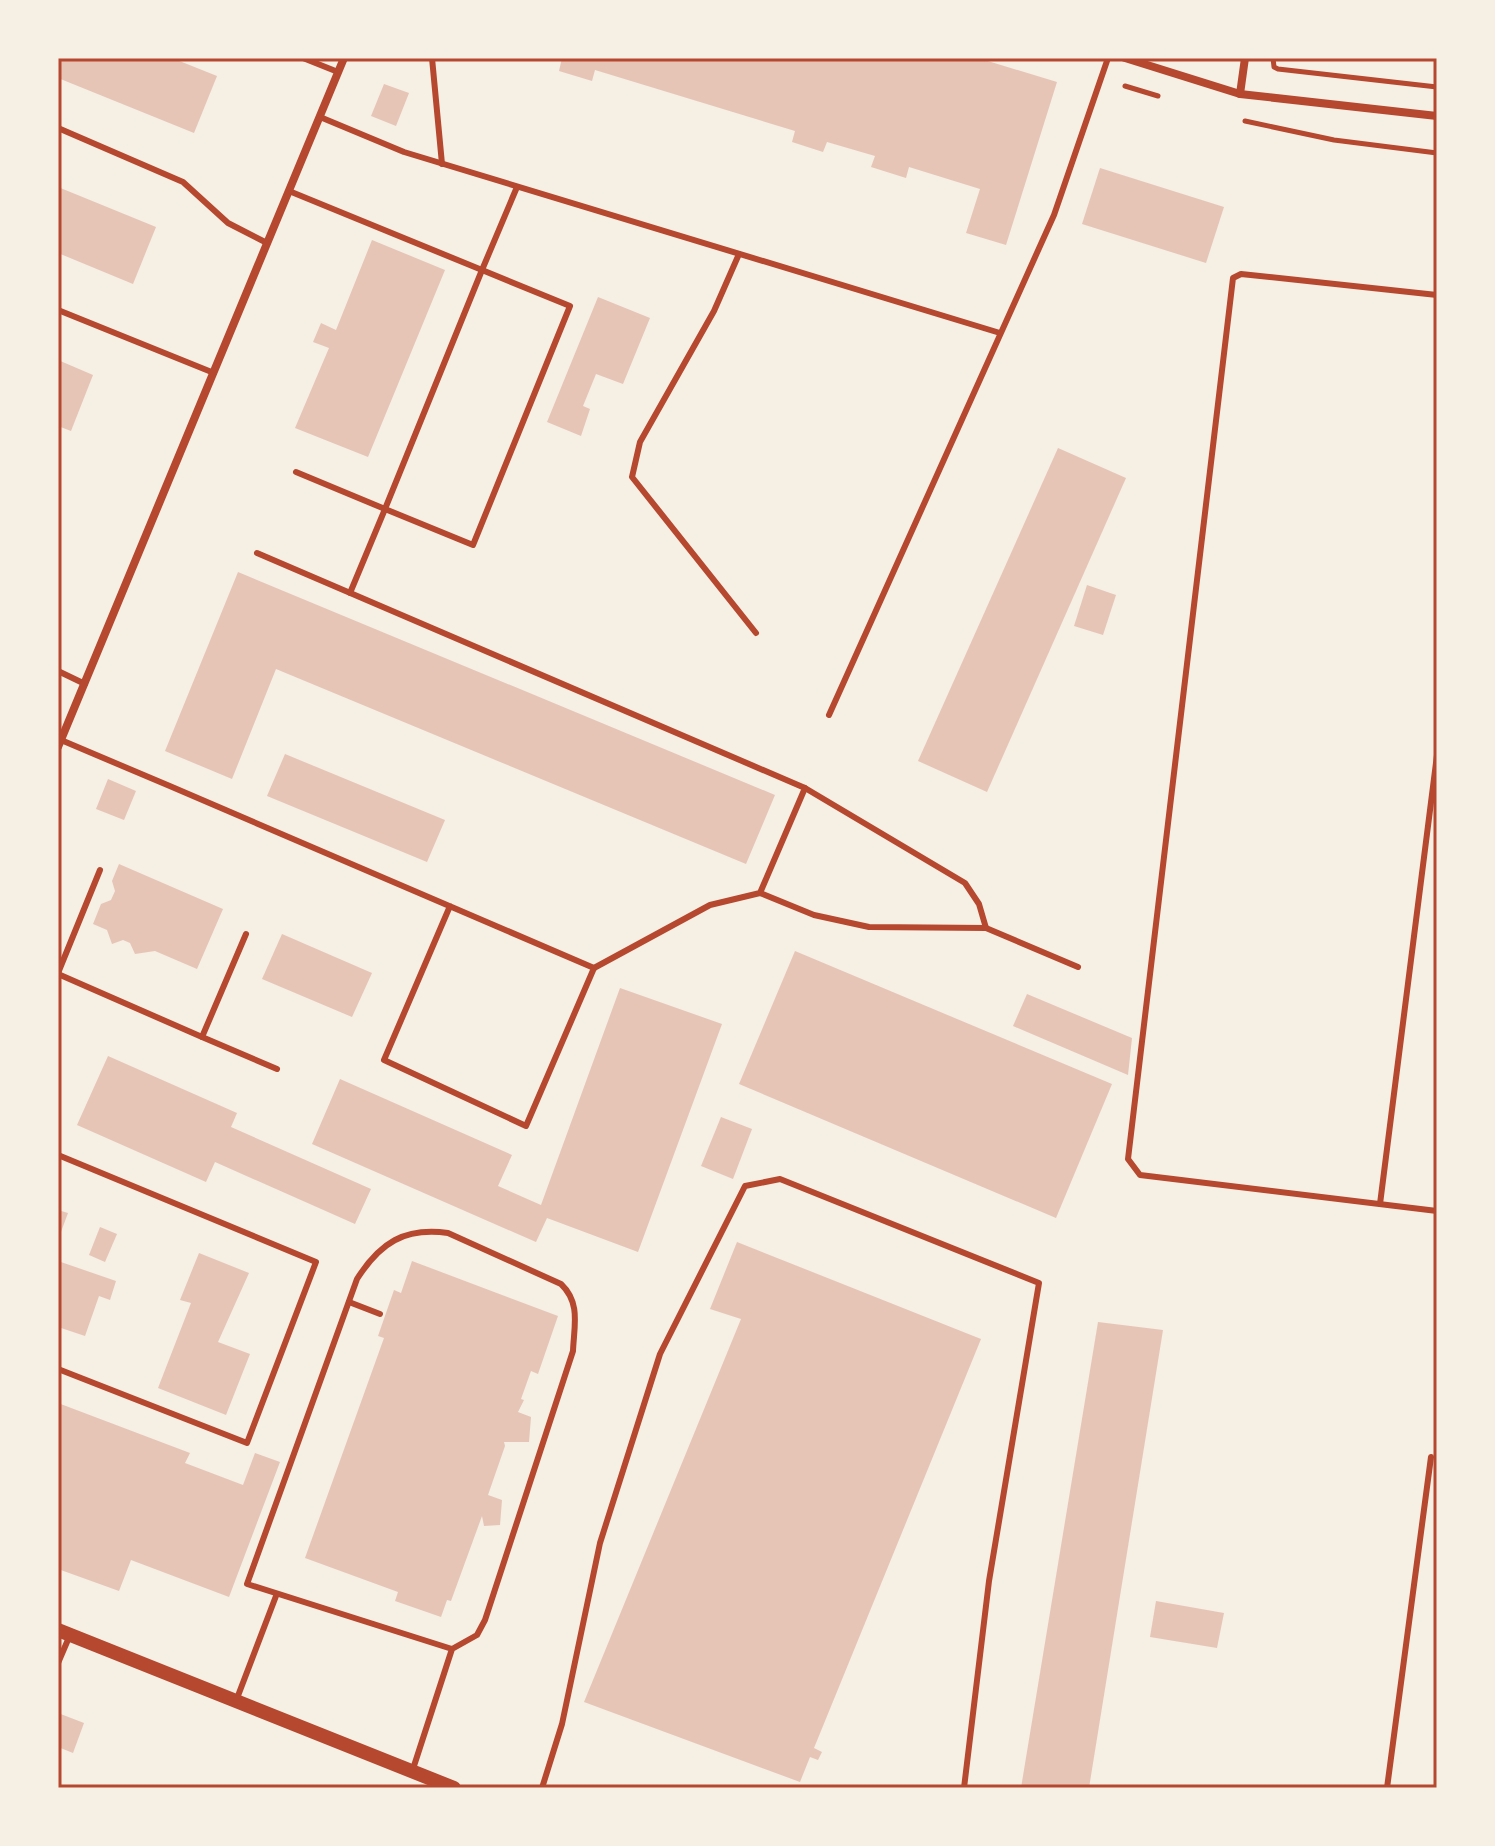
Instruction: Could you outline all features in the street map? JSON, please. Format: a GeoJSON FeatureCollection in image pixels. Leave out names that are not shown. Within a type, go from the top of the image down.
{"type":"FeatureCollection","features":[{"type":"Feature","properties":{"kind":"street"},"geometry":{"type":"LineString","coordinates":[[59,744],[344,58]]}},
{"type":"Feature","properties":{"kind":"street"},"geometry":{"type":"LineString","coordinates":[[1125,58],[1240,94],[1437,116]]}},
{"type":"Feature","properties":{"kind":"street"},"geometry":{"type":"LineString","coordinates":[[1240,94],[1245,58]]}},
{"type":"Feature","properties":{"kind":"street"},"geometry":{"type":"LineString","coordinates":[[64,1633],[454,1788]]}},
{"type":"Feature","properties":{"kind":"lane"},"geometry":{"type":"LineString","coordinates":[[303,58],[338,72]]}},
{"type":"Feature","properties":{"kind":"lane"},"geometry":{"type":"LineString","coordinates":[[432,58],[442,164]]}},
{"type":"Feature","properties":{"kind":"lane"},"geometry":{"type":"LineString","coordinates":[[829,715],[1054,215],[1108,58]]}},
{"type":"Feature","properties":{"kind":"lane"},"geometry":{"type":"LineString","coordinates":[[320,117],[442,164],[1000,333]]}},
{"type":"Feature","properties":{"kind":"lane"},"geometry":{"type":"LineString","coordinates":[[58,128],[183,182],[228,223],[267,243]]}},
{"type":"Feature","properties":{"kind":"lane"},"geometry":{"type":"LineString","coordinates":[[350,593],[517,187]]}},
{"type":"Feature","properties":{"kind":"lane"},"geometry":{"type":"LineString","coordinates":[[289,191],[570,306],[473,545],[296,472]]}},
{"type":"Feature","properties":{"kind":"lane"},"geometry":{"type":"LineString","coordinates":[[739,254],[714,311],[640,442],[632,477],[756,633]]}},
{"type":"Feature","properties":{"kind":"lane"},"geometry":{"type":"LineString","coordinates":[[1437,295],[1241,274],[1233,278],[1128,1159],[1140,1175],[1437,1211]]}},
{"type":"Feature","properties":{"kind":"lane"},"geometry":{"type":"LineString","coordinates":[[58,310],[214,373]]}},
{"type":"Feature","properties":{"kind":"lane"},"geometry":{"type":"LineString","coordinates":[[257,553],[805,788],[965,883],[979,904],[986,928]]}},
{"type":"Feature","properties":{"kind":"lane"},"geometry":{"type":"LineString","coordinates":[[58,671],[85,684]]}},
{"type":"Feature","properties":{"kind":"lane"},"geometry":{"type":"LineString","coordinates":[[59,744],[594,968]]}},
{"type":"Feature","properties":{"kind":"lane"},"geometry":{"type":"LineString","coordinates":[[1380,1204],[1437,755]]}},
{"type":"Feature","properties":{"kind":"lane"},"geometry":{"type":"LineString","coordinates":[[760,893],[805,788]]}},
{"type":"Feature","properties":{"kind":"lane"},"geometry":{"type":"LineString","coordinates":[[100,870],[58,974],[277,1069]]}},
{"type":"Feature","properties":{"kind":"lane"},"geometry":{"type":"LineString","coordinates":[[450,906],[384,1060],[526,1126],[594,968],[710,905],[760,893],[814,915],[869,927],[986,928],[1078,967]]}},
{"type":"Feature","properties":{"kind":"lane"},"geometry":{"type":"LineString","coordinates":[[202,1037],[246,934]]}},
{"type":"Feature","properties":{"kind":"lane"},"geometry":{"type":"LineString","coordinates":[[58,1155],[316,1262],[247,1443],[58,1369]]}},
{"type":"Feature","properties":{"kind":"lane"},"geometry":{"type":"LineString","coordinates":[[542,1788],[562,1724],[600,1543],[660,1354],[745,1186],[780,1179],[1039,1283],[989,1581],[964,1788]]}},
{"type":"Feature","properties":{"kind":"lane"},"geometry":{"type":"LineString","coordinates":[[412,1772],[452,1649],[477,1635],[485,1620],[573,1351],[575,1303],[561,1284],[448,1233],[431,1231],[397,1237],[381,1247],[357,1279],[247,1584],[276,1596],[340,1610],[452,1649]]}},
{"type":"Feature","properties":{"kind":"lane"},"geometry":{"type":"LineString","coordinates":[[349,1302],[380,1314]]}},
{"type":"Feature","properties":{"kind":"lane"},"geometry":{"type":"LineString","coordinates":[[1387,1788],[1431,1457]]}},
{"type":"Feature","properties":{"kind":"lane"},"geometry":{"type":"LineString","coordinates":[[236,1701],[276,1596]]}},
{"type":"Feature","properties":{"kind":"lane"},"geometry":{"type":"LineString","coordinates":[[58,1663],[64,1633]]}},
{"type":"Feature","properties":{"kind":"path"},"geometry":{"type":"LineString","coordinates":[[1273,58],[1274,67],[1278,69],[1437,87]]}},
{"type":"Feature","properties":{"kind":"path"},"geometry":{"type":"LineString","coordinates":[[1125,86],[1167,99]]}},
{"type":"Feature","properties":{"kind":"path"},"geometry":{"type":"LineString","coordinates":[[1237,119],[1334,140],[1437,153]]}},
{"type":"Feature","properties":{"kind":"building"},"geometry":{"type":"Polygon","coordinates":[[[58,58],[172,58],[217,76],[194,133],[58,78],[58,58]]]}},
{"type":"Feature","properties":{"kind":"building"},"geometry":{"type":"Polygon","coordinates":[[[562,58],[978,58],[1057,82],[1006,245],[966,233],[980,189],[909,167],[906,178],[871,167],[875,156],[827,142],[823,152],[792,142],[795,131],[595,70],[592,81],[559,71],[562,58]]]}},
{"type":"Feature","properties":{"kind":"building"},"geometry":{"type":"Polygon","coordinates":[[[384,84],[409,93],[396,126],[371,116],[384,84]]]}},
{"type":"Feature","properties":{"kind":"building"},"geometry":{"type":"Polygon","coordinates":[[[1100,168],[1224,207],[1206,263],[1082,224],[1100,168]]]}},
{"type":"Feature","properties":{"kind":"building"},"geometry":{"type":"Polygon","coordinates":[[[58,187],[156,227],[133,284],[58,253],[58,187]]]}},
{"type":"Feature","properties":{"kind":"building"},"geometry":{"type":"Polygon","coordinates":[[[372,240],[445,270],[368,457],[295,428],[329,348],[313,342],[321,323],[336,330],[372,240]]]}},
{"type":"Feature","properties":{"kind":"building"},"geometry":{"type":"Polygon","coordinates":[[[598,297],[650,318],[623,384],[596,374],[583,406],[590,409],[581,436],[547,422],[598,297]]]}},
{"type":"Feature","properties":{"kind":"building"},"geometry":{"type":"Polygon","coordinates":[[[58,360],[93,375],[71,431],[58,426],[58,360]]]}},
{"type":"Feature","properties":{"kind":"building"},"geometry":{"type":"Polygon","coordinates":[[[1058,448],[1126,478],[987,792],[918,761],[1058,448]]]}},
{"type":"Feature","properties":{"kind":"building"},"geometry":{"type":"Polygon","coordinates":[[[238,572],[775,795],[746,864],[276,669],[232,779],[165,751],[238,572]]]}},
{"type":"Feature","properties":{"kind":"building"},"geometry":{"type":"Polygon","coordinates":[[[1087,585],[1116,595],[1103,635],[1074,626],[1087,585]]]}},
{"type":"Feature","properties":{"kind":"building"},"geometry":{"type":"Polygon","coordinates":[[[285,754],[445,820],[427,862],[267,796],[285,754]]]}},
{"type":"Feature","properties":{"kind":"building"},"geometry":{"type":"Polygon","coordinates":[[[108,779],[136,791],[124,820],[96,809],[108,779]]]}},
{"type":"Feature","properties":{"kind":"building"},"geometry":{"type":"Polygon","coordinates":[[[119,864],[223,909],[197,969],[155,951],[135,954],[130,943],[123,940],[112,944],[107,930],[93,924],[101,904],[111,900],[115,891],[112,881],[119,864]]]}},
{"type":"Feature","properties":{"kind":"building"},"geometry":{"type":"Polygon","coordinates":[[[282,934],[372,973],[352,1017],[262,979],[282,934]]]}},
{"type":"Feature","properties":{"kind":"building"},"geometry":{"type":"Polygon","coordinates":[[[795,951],[1112,1084],[1056,1218],[739,1084],[795,951]]]}},
{"type":"Feature","properties":{"kind":"building"},"geometry":{"type":"Polygon","coordinates":[[[620,988],[722,1024],[638,1252],[547,1218],[536,1242],[312,1144],[340,1079],[512,1155],[498,1186],[541,1205],[620,988]]]}},
{"type":"Feature","properties":{"kind":"building"},"geometry":{"type":"Polygon","coordinates":[[[1027,994],[1132,1038],[1128,1075],[1013,1026],[1027,994]]]}},
{"type":"Feature","properties":{"kind":"building"},"geometry":{"type":"Polygon","coordinates":[[[108,1056],[237,1113],[231,1127],[371,1189],[355,1224],[215,1162],[206,1182],[77,1125],[108,1056]]]}},
{"type":"Feature","properties":{"kind":"building"},"geometry":{"type":"Polygon","coordinates":[[[721,1117],[752,1129],[733,1179],[701,1166],[721,1117]]]}},
{"type":"Feature","properties":{"kind":"building"},"geometry":{"type":"Polygon","coordinates":[[[58,1210],[68,1213],[58,1240],[58,1210]]]}},
{"type":"Feature","properties":{"kind":"building"},"geometry":{"type":"Polygon","coordinates":[[[100,1227],[117,1234],[105,1262],[89,1255],[100,1227]]]}},
{"type":"Feature","properties":{"kind":"building"},"geometry":{"type":"Polygon","coordinates":[[[737,1242],[981,1339],[814,1748],[822,1752],[818,1760],[810,1757],[800,1782],[584,1702],[741,1319],[710,1309],[737,1242]]]}},
{"type":"Feature","properties":{"kind":"building"},"geometry":{"type":"Polygon","coordinates":[[[199,1253],[249,1273],[218,1342],[250,1354],[226,1415],[158,1388],[191,1303],[180,1300],[199,1253]]]}},
{"type":"Feature","properties":{"kind":"building"},"geometry":{"type":"Polygon","coordinates":[[[58,1261],[116,1281],[110,1300],[99,1296],[85,1336],[58,1327],[58,1261]]]}},
{"type":"Feature","properties":{"kind":"building"},"geometry":{"type":"Polygon","coordinates":[[[412,1261],[558,1316],[538,1374],[531,1371],[518,1412],[531,1417],[529,1442],[504,1442],[488,1495],[502,1500],[500,1525],[484,1526],[482,1516],[451,1601],[447,1600],[441,1617],[395,1601],[398,1592],[305,1558],[384,1338],[378,1336],[394,1290],[401,1293],[412,1261]]]}},
{"type":"Feature","properties":{"kind":"building"},"geometry":{"type":"Polygon","coordinates":[[[1098,1322],[1163,1330],[1089,1788],[1021,1788],[1098,1322]]]}},
{"type":"Feature","properties":{"kind":"building"},"geometry":{"type":"Polygon","coordinates":[[[58,1403],[190,1453],[185,1463],[243,1485],[255,1453],[280,1462],[229,1597],[131,1560],[119,1591],[58,1569],[58,1403]]]}},
{"type":"Feature","properties":{"kind":"building"},"geometry":{"type":"Polygon","coordinates":[[[1156,1601],[1224,1613],[1217,1648],[1150,1637],[1156,1601]]]}},
{"type":"Feature","properties":{"kind":"building"},"geometry":{"type":"Polygon","coordinates":[[[58,1713],[84,1723],[73,1753],[58,1747],[58,1713]]]}}]}
